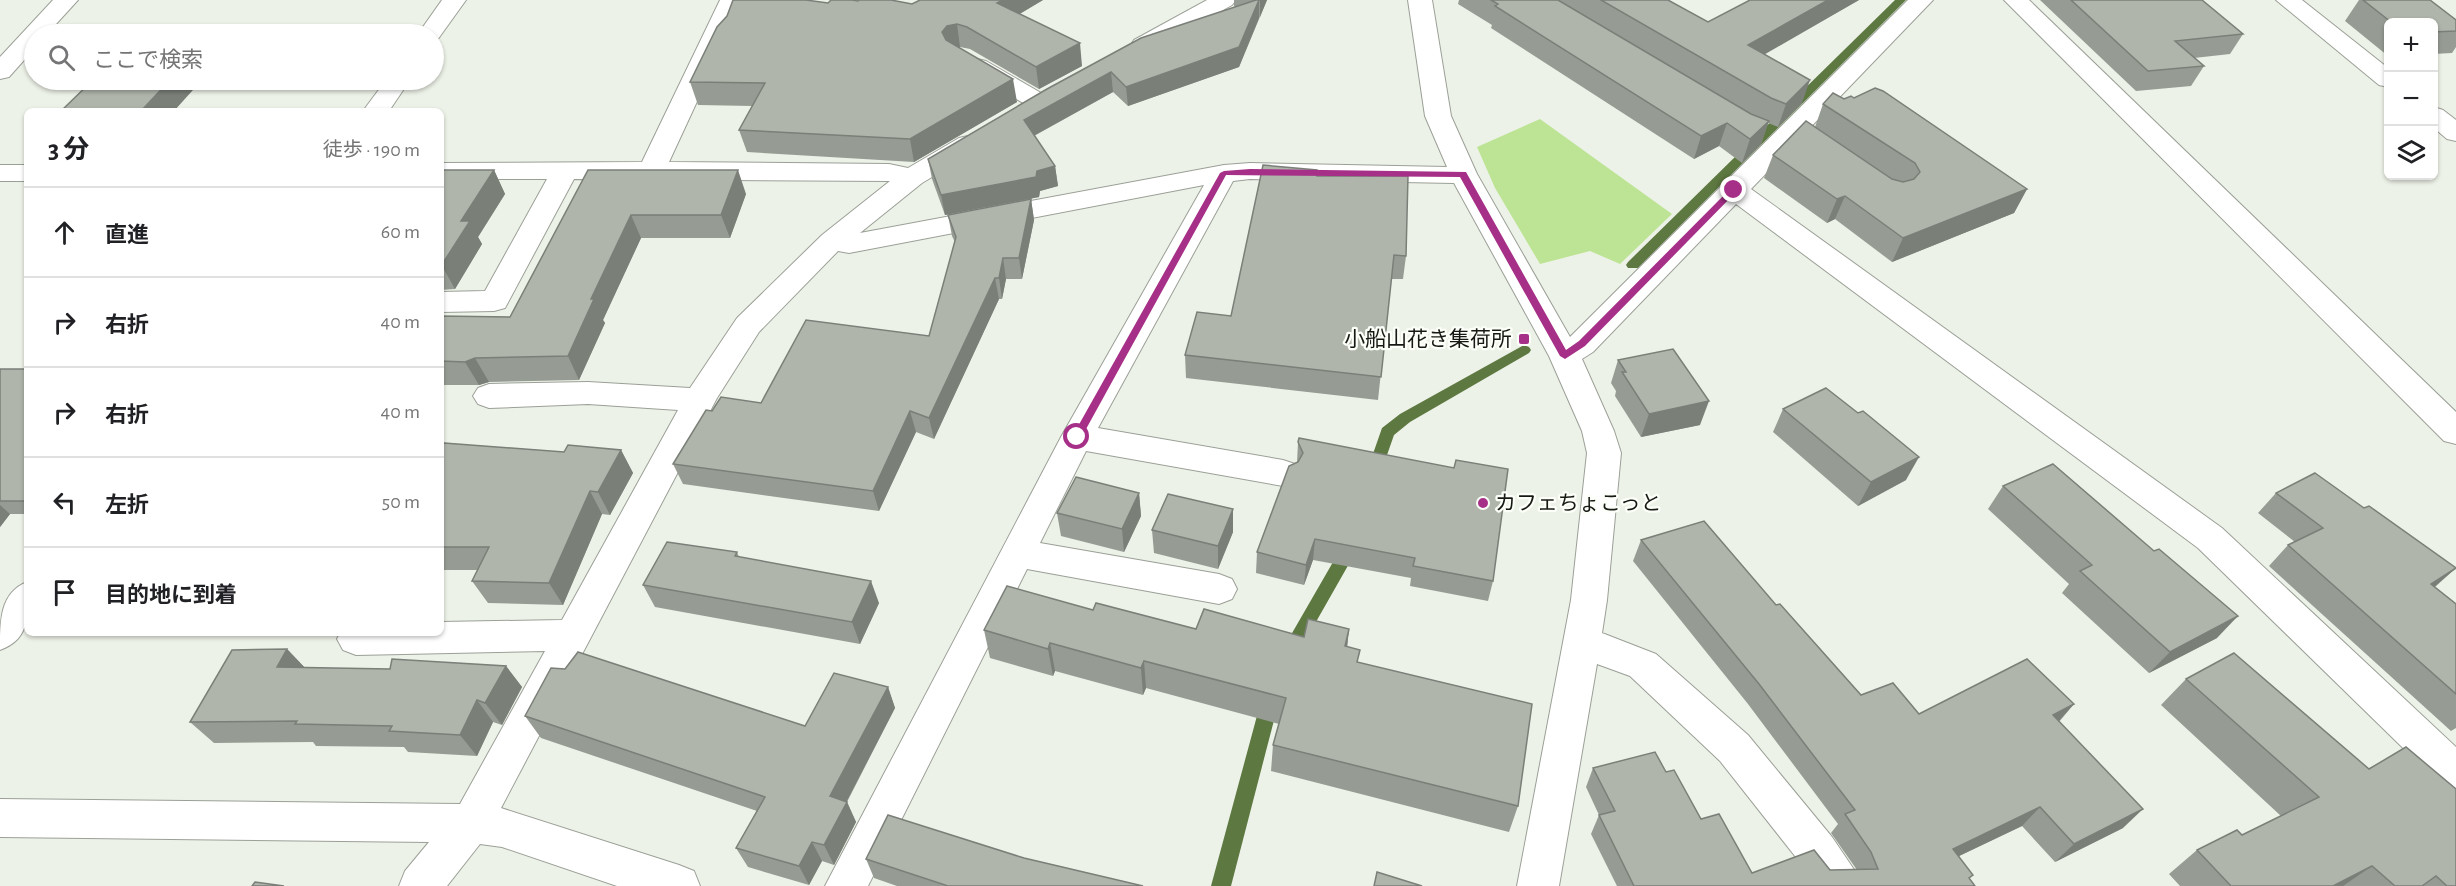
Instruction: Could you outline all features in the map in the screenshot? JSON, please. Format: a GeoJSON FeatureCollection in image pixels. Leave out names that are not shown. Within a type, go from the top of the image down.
{"type":"FeatureCollection","features":[{"type":"Feature","properties":{"kind":"street"},"geometry":{"type":"LineString","coordinates":[[44,24],[66,0]]}},
{"type":"Feature","properties":{"kind":"street"},"geometry":{"type":"LineString","coordinates":[[437,24],[454,0]]}},
{"type":"Feature","properties":{"kind":"street"},"geometry":{"type":"LineString","coordinates":[[652,170],[732,0]]}},
{"type":"Feature","properties":{"kind":"street"},"geometry":{"type":"LineString","coordinates":[[1123,56],[1224,0]]}},
{"type":"Feature","properties":{"kind":"street"},"geometry":{"type":"LineString","coordinates":[[1420,0],[1438,116],[1463,174],[1565,356],[1598,431],[1604,453],[1589,600],[1538,886]]}},
{"type":"Feature","properties":{"kind":"street"},"geometry":{"type":"LineString","coordinates":[[1565,356],[1582,344],[1921,0]]}},
{"type":"Feature","properties":{"kind":"street"},"geometry":{"type":"LineString","coordinates":[[2016,0],[2456,432]]}},
{"type":"Feature","properties":{"kind":"street"},"geometry":{"type":"LineString","coordinates":[[2288,0],[2384,77]]}},
{"type":"Feature","properties":{"kind":"street"},"geometry":{"type":"LineString","coordinates":[[0,72],[24,46]]}},
{"type":"Feature","properties":{"kind":"street"},"geometry":{"type":"LineString","coordinates":[[960,56],[1040,102]]}},
{"type":"Feature","properties":{"kind":"street"},"geometry":{"type":"LineString","coordinates":[[378,108],[391,90]]}},
{"type":"Feature","properties":{"kind":"street"},"geometry":{"type":"LineString","coordinates":[[2438,119],[2456,133]]}},
{"type":"Feature","properties":{"kind":"street"},"geometry":{"type":"LineString","coordinates":[[420,886],[471,823],[699,400],[748,324],[832,241],[912,177],[990,131]]}},
{"type":"Feature","properties":{"kind":"street"},"geometry":{"type":"LineString","coordinates":[[444,302],[494,301],[565,170]]}},
{"type":"Feature","properties":{"kind":"street"},"geometry":{"type":"LineString","coordinates":[[444,171],[889,172],[912,177]]}},
{"type":"Feature","properties":{"kind":"street"},"geometry":{"type":"LineString","coordinates":[[832,241],[849,244],[1224,173],[1250,171],[1440,176],[1463,174]]}},
{"type":"Feature","properties":{"kind":"street"},"geometry":{"type":"LineString","coordinates":[[0,173],[24,173]]}},
{"type":"Feature","properties":{"kind":"street"},"geometry":{"type":"LineString","coordinates":[[846,886],[1077,437],[1224,173]]}},
{"type":"Feature","properties":{"kind":"street"},"geometry":{"type":"LineString","coordinates":[[1734,190],[2210,538],[2456,772]]}},
{"type":"Feature","properties":{"kind":"street"},"geometry":{"type":"LineString","coordinates":[[489,396],[588,393],[699,400]]}},
{"type":"Feature","properties":{"kind":"street"},"geometry":{"type":"LineString","coordinates":[[1077,437],[1283,473]]}},
{"type":"Feature","properties":{"kind":"street"},"geometry":{"type":"LineString","coordinates":[[1017,553],[1220,589]]}},
{"type":"Feature","properties":{"kind":"street"},"geometry":{"type":"LineString","coordinates":[[0,634],[24,601]]}},
{"type":"Feature","properties":{"kind":"street"},"geometry":{"type":"LineString","coordinates":[[356,639],[573,635]]}},
{"type":"Feature","properties":{"kind":"street"},"geometry":{"type":"LineString","coordinates":[[1582,642],[1643,665],[1734,748],[1817,851],[1840,886]]}},
{"type":"Feature","properties":{"kind":"street"},"geometry":{"type":"LineString","coordinates":[[0,818],[471,823],[502,828],[679,886]]}},
{"type":"Feature","properties":{"kind":"green space"},"geometry":{"type":"Polygon","coordinates":[[[1540,119],[1672,214],[1620,264],[1590,251],[1540,264],[1495,188],[1477,147],[1540,119]]]}},
{"type":"Feature","properties":{"kind":"building"},"geometry":{"type":"Polygon","coordinates":[[[733,0],[806,0],[828,3],[831,0],[891,0],[912,4],[920,0],[1003,0],[997,3],[1080,43],[1036,67],[967,27],[957,24],[947,26],[942,32],[946,40],[1013,79],[910,139],[739,130],[765,83],[690,82],[717,27],[727,16],[733,0]]]}},
{"type":"Feature","properties":{"kind":"building"},"geometry":{"type":"Polygon","coordinates":[[[1259,0],[1239,47],[1126,87],[1111,72],[1024,120],[1055,166],[1037,171],[1036,177],[941,195],[928,159],[1047,89],[1141,38],[1259,0]]]}},
{"type":"Feature","properties":{"kind":"building"},"geometry":{"type":"Polygon","coordinates":[[[1491,0],[1558,0],[1751,114],[1769,121],[1750,139],[1727,123],[1701,136],[1495,6],[1498,4],[1491,0]]]}},
{"type":"Feature","properties":{"kind":"building"},"geometry":{"type":"Polygon","coordinates":[[[1601,0],[1668,0],[1708,22],[1750,0],[1828,0],[1748,45],[1810,80],[1786,104],[1771,98],[1601,0]]]}},
{"type":"Feature","properties":{"kind":"building"},"geometry":{"type":"Polygon","coordinates":[[[2071,0],[2202,0],[2243,34],[2175,41],[2204,66],[2148,71],[2071,0]]]}},
{"type":"Feature","properties":{"kind":"building"},"geometry":{"type":"Polygon","coordinates":[[[2363,0],[2430,0],[2456,20],[2456,31],[2438,32],[2438,18],[2386,18],[2363,0]]]}},
{"type":"Feature","properties":{"kind":"building"},"geometry":{"type":"Polygon","coordinates":[[[1875,88],[1883,91],[2027,189],[1903,238],[1845,196],[1837,199],[1773,155],[1806,121],[1892,179],[1903,182],[1914,179],[1920,172],[1915,163],[1823,104],[1833,93],[1844,99],[1851,96],[1854,98],[1875,88]]]}},
{"type":"Feature","properties":{"kind":"building"},"geometry":{"type":"Polygon","coordinates":[[[83,90],[161,90],[144,108],[64,108],[83,90]]]}},
{"type":"Feature","properties":{"kind":"building"},"geometry":{"type":"Polygon","coordinates":[[[1263,165],[1317,170],[1317,176],[1408,176],[1406,256],[1394,255],[1381,377],[1185,355],[1197,312],[1231,316],[1263,165]]]}},
{"type":"Feature","properties":{"kind":"building"},"geometry":{"type":"Polygon","coordinates":[[[444,170],[494,170],[461,221],[470,221],[444,261],[444,170]]]}},
{"type":"Feature","properties":{"kind":"building"},"geometry":{"type":"Polygon","coordinates":[[[588,170],[738,170],[721,215],[631,215],[591,299],[594,299],[568,356],[475,358],[465,362],[444,361],[444,316],[510,317],[588,170]]]}},
{"type":"Feature","properties":{"kind":"building"},"geometry":{"type":"Polygon","coordinates":[[[1031,199],[1019,258],[1003,258],[999,278],[995,278],[929,418],[910,411],[873,491],[673,464],[706,410],[712,411],[721,397],[761,403],[806,320],[929,336],[956,237],[948,215],[1031,199]]]}},
{"type":"Feature","properties":{"kind":"building"},"geometry":{"type":"Polygon","coordinates":[[[1673,349],[1709,401],[1649,414],[1622,372],[1626,372],[1618,360],[1673,349]]]}},
{"type":"Feature","properties":{"kind":"building"},"geometry":{"type":"Polygon","coordinates":[[[0,369],[24,369],[24,501],[0,501],[0,369]]]}},
{"type":"Feature","properties":{"kind":"building"},"geometry":{"type":"Polygon","coordinates":[[[1826,388],[1858,413],[1863,411],[1919,457],[1871,482],[1783,409],[1826,388]]]}},
{"type":"Feature","properties":{"kind":"building"},"geometry":{"type":"Polygon","coordinates":[[[1299,438],[1454,468],[1456,460],[1508,469],[1493,581],[1413,566],[1415,558],[1315,539],[1306,565],[1257,552],[1289,466],[1298,462],[1303,453],[1298,442],[1299,438]]]}},
{"type":"Feature","properties":{"kind":"building"},"geometry":{"type":"Polygon","coordinates":[[[444,443],[564,452],[568,445],[621,450],[598,492],[590,491],[549,583],[472,581],[489,547],[444,547],[444,443]]]}},
{"type":"Feature","properties":{"kind":"building"},"geometry":{"type":"Polygon","coordinates":[[[2053,464],[2154,551],[2159,549],[2238,616],[2170,652],[2080,571],[2092,565],[2003,486],[2053,464]]]}},
{"type":"Feature","properties":{"kind":"building"},"geometry":{"type":"Polygon","coordinates":[[[2315,473],[2364,508],[2369,506],[2456,568],[2431,584],[2456,604],[2456,694],[2288,545],[2323,528],[2276,493],[2315,473]]]}},
{"type":"Feature","properties":{"kind":"building"},"geometry":{"type":"Polygon","coordinates":[[[1076,477],[1139,493],[1122,529],[1057,513],[1076,477]]]}},
{"type":"Feature","properties":{"kind":"building"},"geometry":{"type":"Polygon","coordinates":[[[1168,494],[1233,509],[1218,546],[1152,530],[1168,494]]]}},
{"type":"Feature","properties":{"kind":"building"},"geometry":{"type":"Polygon","coordinates":[[[1704,521],[1776,605],[1780,604],[1861,695],[1893,683],[1919,714],[2027,659],[2074,704],[2053,715],[2143,809],[2074,844],[2040,807],[1953,849],[1973,875],[1969,878],[1975,886],[1634,886],[1599,815],[1615,811],[1593,768],[1655,752],[1666,772],[1674,770],[1701,819],[1719,814],[1752,873],[1814,850],[1830,870],[1878,869],[1871,852],[1845,814],[1855,810],[1759,684],[1641,540],[1704,521]]]}},
{"type":"Feature","properties":{"kind":"building"},"geometry":{"type":"Polygon","coordinates":[[[667,542],[737,552],[735,556],[871,581],[852,622],[643,585],[667,542]]]}},
{"type":"Feature","properties":{"kind":"building"},"geometry":{"type":"Polygon","coordinates":[[[1007,586],[1093,610],[1096,603],[1196,629],[1204,609],[1304,637],[1308,619],[1349,629],[1345,646],[1360,650],[1357,662],[1532,704],[1518,806],[1273,745],[1286,698],[1144,661],[1141,668],[1050,643],[1048,649],[984,630],[1007,586]]]}},
{"type":"Feature","properties":{"kind":"building"},"geometry":{"type":"Polygon","coordinates":[[[287,649],[277,667],[390,669],[392,659],[506,666],[485,703],[477,700],[460,735],[389,731],[392,726],[295,724],[297,721],[190,722],[232,650],[287,649]]]}},
{"type":"Feature","properties":{"kind":"building"},"geometry":{"type":"Polygon","coordinates":[[[578,652],[805,726],[834,673],[888,687],[830,796],[847,802],[824,845],[812,842],[799,866],[736,848],[765,797],[525,716],[551,668],[565,669],[578,652]]]}},
{"type":"Feature","properties":{"kind":"building"},"geometry":{"type":"Polygon","coordinates":[[[2234,653],[2369,769],[2406,747],[2456,789],[2456,886],[2447,886],[2436,876],[2422,886],[2395,886],[2372,866],[2333,886],[2231,886],[2197,850],[2237,830],[2242,835],[2319,797],[2186,679],[2234,653]]]}},
{"type":"Feature","properties":{"kind":"building"},"geometry":{"type":"Polygon","coordinates":[[[888,815],[1024,858],[1143,886],[948,886],[866,859],[888,815]]]}},
{"type":"Feature","properties":{"kind":"building"},"geometry":{"type":"Polygon","coordinates":[[[1377,872],[1422,886],[1374,886],[1377,872]]]}},
{"type":"Feature","properties":{"kind":"building"},"geometry":{"type":"Polygon","coordinates":[[[255,882],[284,886],[252,886],[255,882]]]}},
{"type":"Feature","properties":{"kind":"waterway"},"geometry":{"type":"LineString","coordinates":[[1633,265],[1901,0]]}},
{"type":"Feature","properties":{"kind":"waterway"},"geometry":{"type":"LineString","coordinates":[[1375,471],[1387,432],[1405,418],[1524,350]]}},
{"type":"Feature","properties":{"kind":"waterway"},"geometry":{"type":"LineString","coordinates":[[1290,652],[1350,548]]}},
{"type":"Feature","properties":{"kind":"waterway"},"geometry":{"type":"LineString","coordinates":[[1221,886],[1270,701]]}},
{"type":"Feature","properties":{"kind":"place","name":"小船山花き集荷所"},"geometry":{"type":"Point","coordinates":[1524,339]}},
{"type":"Feature","properties":{"kind":"place","name":"カフェちょこっと"},"geometry":{"type":"Point","coordinates":[1483,503]}},
{"type":"Feature","properties":{"kind":"route"},"geometry":{"type":"LineString","coordinates":[[1077,437],[1224,173],[1250,171],[1440,176],[1463,174],[1565,356],[1582,344],[1734,190]]}}]}
